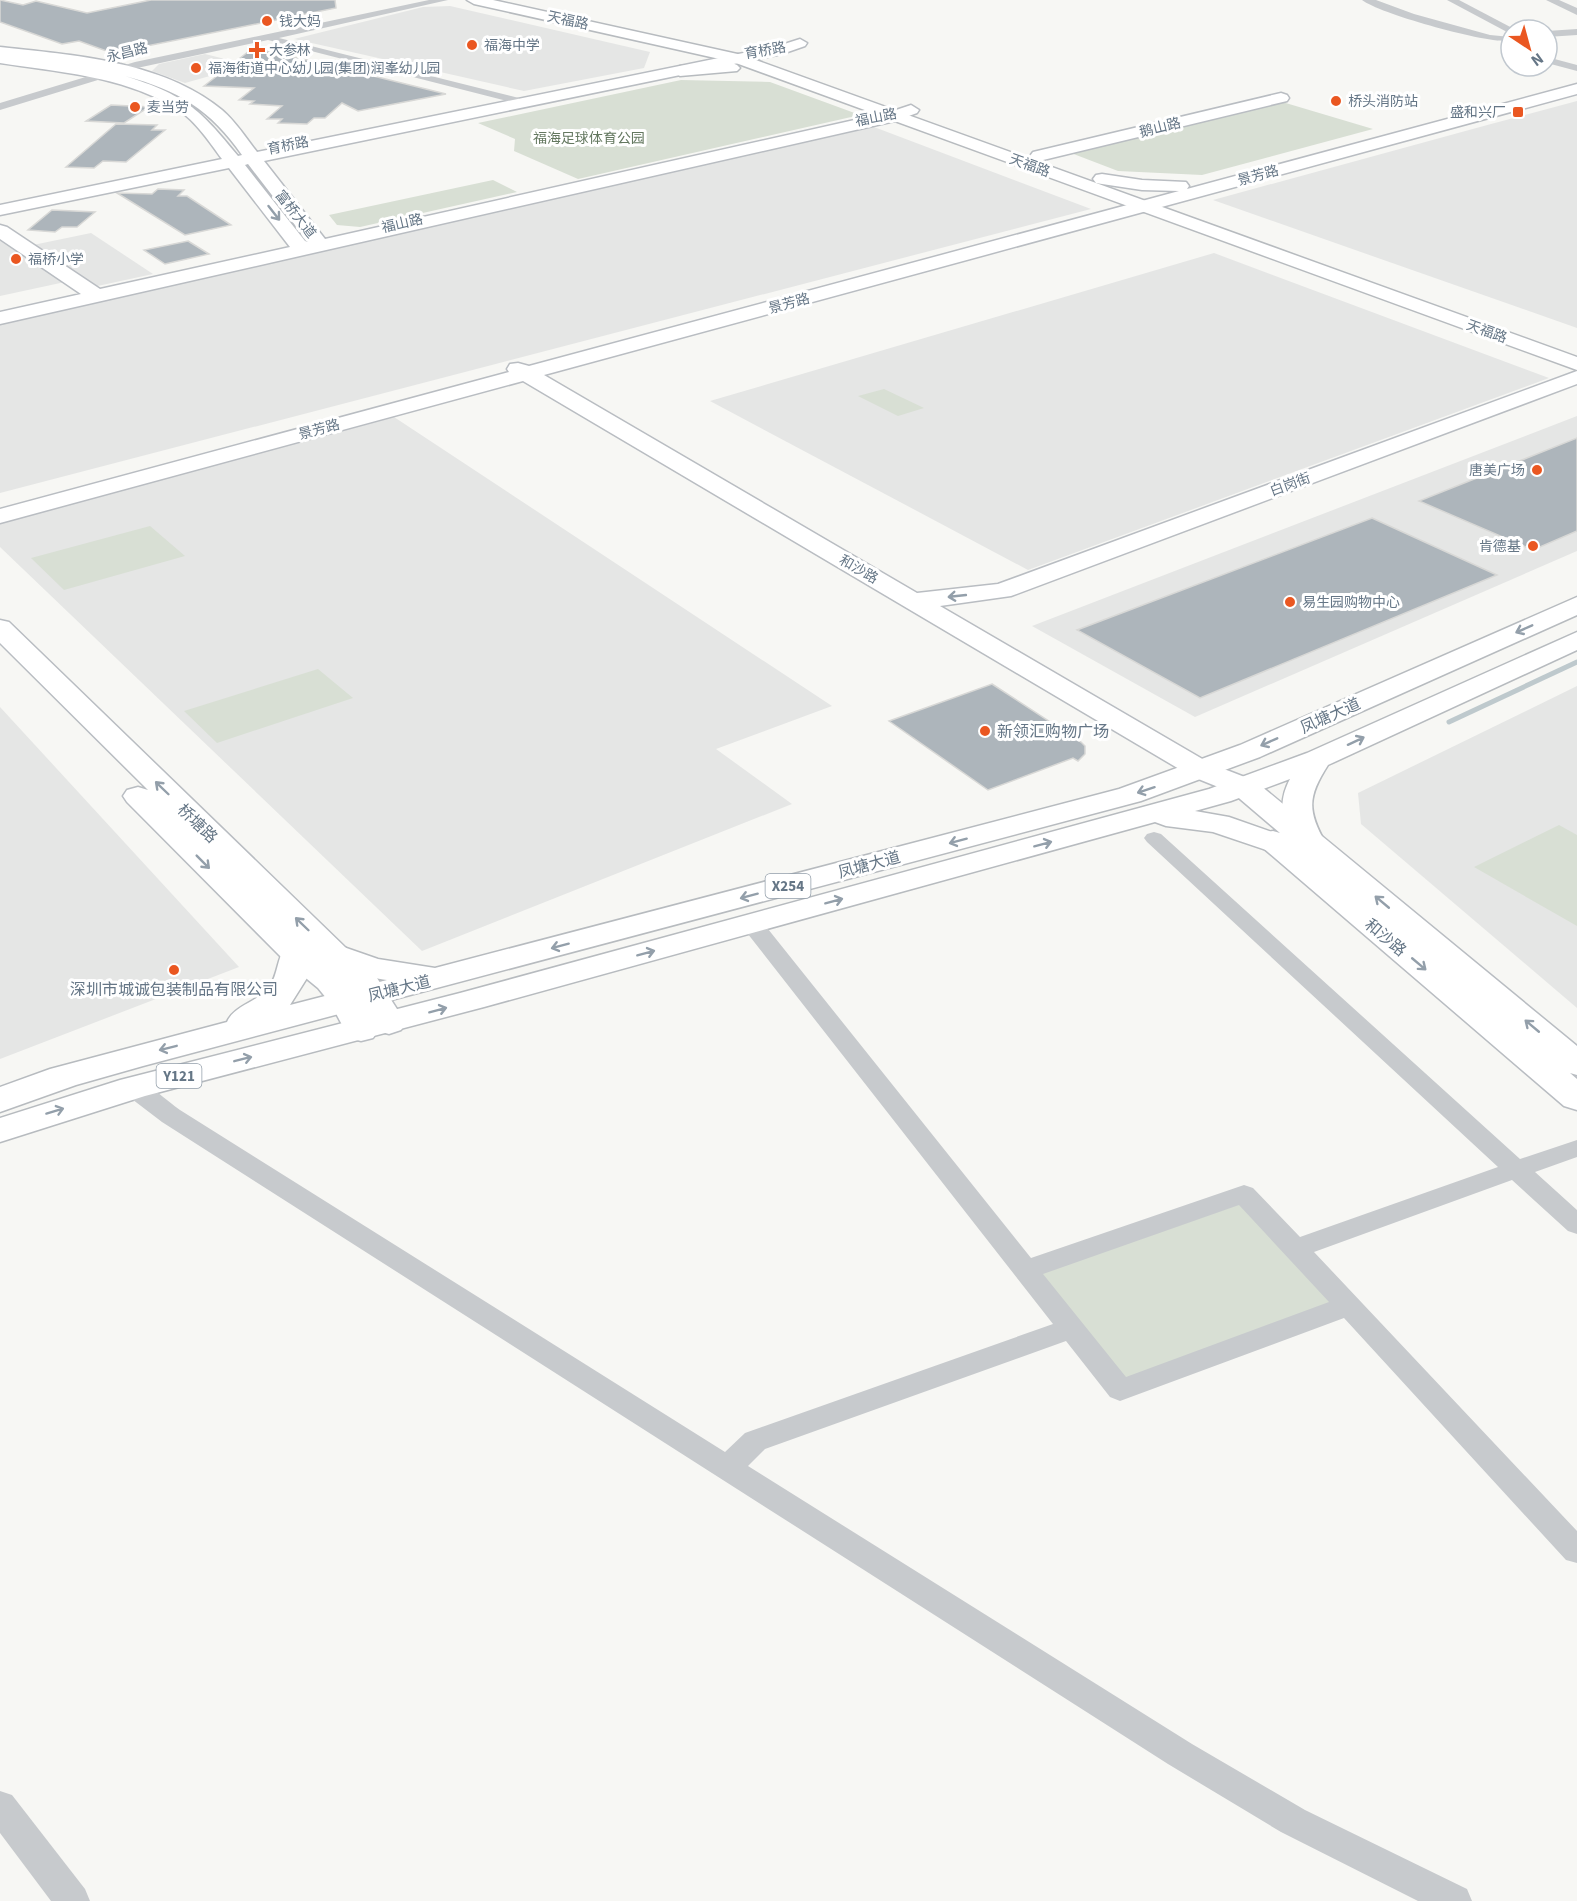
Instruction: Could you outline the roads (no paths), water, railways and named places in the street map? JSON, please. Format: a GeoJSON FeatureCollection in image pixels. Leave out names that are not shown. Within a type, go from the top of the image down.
{"type":"FeatureCollection","features":[{"type":"Feature","properties":{"kind":"street","name":"永昌路"},"geometry":{"type":"LineString","coordinates":[[264,38],[428,0]]}},
{"type":"Feature","properties":{"kind":"street","name":"永昌路"},"geometry":{"type":"LineString","coordinates":[[0,107],[110,72],[443,0]]}},
{"type":"Feature","properties":{"kind":"street","name":"天福路"},"geometry":{"type":"LineString","coordinates":[[474,0],[743,56],[788,77],[1039,156],[1095,183]]}},
{"type":"Feature","properties":{"kind":"street","name":"天福路"},"geometry":{"type":"LineString","coordinates":[[512,0],[743,56],[1147,202],[1190,223],[1577,364]]}},
{"type":"Feature","properties":{"kind":"street"},"geometry":{"type":"LineString","coordinates":[[1368,0],[1411,16],[1490,38],[1499,38]]}},
{"type":"Feature","properties":{"kind":"street"},"geometry":{"type":"LineString","coordinates":[[1452,0],[1499,30]]}},
{"type":"Feature","properties":{"kind":"street"},"geometry":{"type":"LineString","coordinates":[[1551,0],[1577,12]]}},
{"type":"Feature","properties":{"kind":"street"},"geometry":{"type":"LineString","coordinates":[[1559,33],[1577,32]]}},
{"type":"Feature","properties":{"kind":"street"},"geometry":{"type":"LineString","coordinates":[[264,38],[515,100]]}},
{"type":"Feature","properties":{"kind":"street"},"geometry":{"type":"LineString","coordinates":[[669,42],[686,49],[692,57],[676,69]]}},
{"type":"Feature","properties":{"kind":"street","name":"富桥大道"},"geometry":{"type":"LineString","coordinates":[[0,52],[64,60],[110,72],[169,98],[187,109],[201,121],[232,159],[259,180],[310,245]]}},
{"type":"Feature","properties":{"kind":"street","name":"育桥路"},"geometry":{"type":"LineString","coordinates":[[0,210],[515,100],[743,56]]}},
{"type":"Feature","properties":{"kind":"street","name":"富桥大道"},"geometry":{"type":"LineString","coordinates":[[0,58],[110,72],[158,81],[188,94],[207,105],[222,119],[251,155],[259,180]]}},
{"type":"Feature","properties":{"kind":"street"},"geometry":{"type":"LineString","coordinates":[[1559,63],[1577,68]]}},
{"type":"Feature","properties":{"kind":"street"},"geometry":{"type":"LineString","coordinates":[[676,69],[744,69],[788,77]]}},
{"type":"Feature","properties":{"kind":"street","name":"育桥路"},"geometry":{"type":"LineString","coordinates":[[251,155],[310,146],[676,69]]}},
{"type":"Feature","properties":{"kind":"street","name":"景芳路"},"geometry":{"type":"LineString","coordinates":[[1199,188],[1577,83]]}},
{"type":"Feature","properties":{"kind":"street","name":"景芳路"},"geometry":{"type":"LineString","coordinates":[[0,507],[522,371],[1199,188],[1577,89]]}},
{"type":"Feature","properties":{"kind":"street","name":"鹅山路"},"geometry":{"type":"LineString","coordinates":[[1039,156],[1281,98]]}},
{"type":"Feature","properties":{"kind":"street","name":"福山路"},"geometry":{"type":"LineString","coordinates":[[0,313],[94,294],[898,113]]}},
{"type":"Feature","properties":{"kind":"street"},"geometry":{"type":"LineString","coordinates":[[201,121],[222,119]]}},
{"type":"Feature","properties":{"kind":"street"},"geometry":{"type":"LineString","coordinates":[[171,169],[193,161],[207,152],[215,138]]}},
{"type":"Feature","properties":{"kind":"street"},"geometry":{"type":"LineString","coordinates":[[152,178],[192,174],[219,175],[245,182],[259,180],[274,160],[310,146]]}},
{"type":"Feature","properties":{"kind":"street","name":"育桥路"},"geometry":{"type":"LineString","coordinates":[[0,205],[171,169],[232,159]]}},
{"type":"Feature","properties":{"kind":"street"},"geometry":{"type":"LineString","coordinates":[[1190,223],[1149,217],[1098,215],[1103,202],[1095,183],[1199,188],[1197,200],[1208,217]]}},
{"type":"Feature","properties":{"kind":"street","name":"天福路"},"geometry":{"type":"LineString","coordinates":[[1147,202],[1208,217],[1577,351]]}},
{"type":"Feature","properties":{"kind":"street","name":"景芳路"},"geometry":{"type":"LineString","coordinates":[[0,516],[489,384],[522,371],[580,359],[1098,215]]}},
{"type":"Feature","properties":{"kind":"street"},"geometry":{"type":"LineString","coordinates":[[0,231],[94,294]]}},
{"type":"Feature","properties":{"kind":"street","name":"福山路"},"geometry":{"type":"LineString","coordinates":[[0,318],[94,294]]}},
{"type":"Feature","properties":{"kind":"street"},"geometry":{"type":"LineString","coordinates":[[489,384],[505,383],[552,388],[568,367],[580,359]]}},
{"type":"Feature","properties":{"kind":"street","name":"和沙路"},"geometry":{"type":"LineString","coordinates":[[522,371],[1201,770],[1232,791],[1294,843],[1577,1064]]}},
{"type":"Feature","properties":{"kind":"street","name":"白岗街"},"geometry":{"type":"LineString","coordinates":[[1002,591],[1577,377]]}},
{"type":"Feature","properties":{"kind":"street"},"geometry":{"type":"LineString","coordinates":[[912,601],[1002,591]]}},
{"type":"Feature","properties":{"kind":"street"},"geometry":{"type":"LineString","coordinates":[[956,626],[1002,591]]}},
{"type":"Feature","properties":{"kind":"street","name":"凤塘大道"},"geometry":{"type":"LineString","coordinates":[[0,1130],[367,1012],[462,972],[1119,798],[1201,770],[1577,605]]}},
{"type":"Feature","properties":{"kind":"street","name":"桥塘路"},"geometry":{"type":"LineString","coordinates":[[0,628],[332,953],[367,1012]]}},
{"type":"Feature","properties":{"kind":"street","name":"凤塘大道"},"geometry":{"type":"LineString","coordinates":[[0,1100],[63,1077],[220,1035],[367,1012],[752,924],[1143,829],[1232,791],[1317,759],[1577,640]]}},
{"type":"Feature","properties":{"kind":"street","name":"桥塘路"},"geometry":{"type":"LineString","coordinates":[[0,656],[297,954],[367,1012]]}},
{"type":"Feature","properties":{"kind":"street"},"geometry":{"type":"LineString","coordinates":[[1294,843],[1296,801],[1303,782],[1317,759]]}},
{"type":"Feature","properties":{"kind":"street","name":"X254"},"geometry":{"type":"LineString","coordinates":[[1143,829],[1163,817],[1193,819],[1294,843]]}},
{"type":"Feature","properties":{"kind":"street"},"geometry":{"type":"LineString","coordinates":[[1143,829],[1577,1225]]}},
{"type":"Feature","properties":{"kind":"street","name":"和沙路"},"geometry":{"type":"LineString","coordinates":[[1294,843],[1577,1098]]}},
{"type":"Feature","properties":{"kind":"street"},"geometry":{"type":"LineString","coordinates":[[752,924],[1120,1390],[1348,1306]]}},
{"type":"Feature","properties":{"kind":"street"},"geometry":{"type":"LineString","coordinates":[[332,953],[372,968],[394,972],[421,975],[462,972]]}},
{"type":"Feature","properties":{"kind":"street"},"geometry":{"type":"LineString","coordinates":[[220,1035],[255,1016],[286,991],[291,981],[297,954]]}},
{"type":"Feature","properties":{"kind":"street"},"geometry":{"type":"LineString","coordinates":[[133,1088],[182,1123],[1190,1761],[1293,1821],[1454,1901]]}},
{"type":"Feature","properties":{"kind":"street"},"geometry":{"type":"LineString","coordinates":[[1294,1249],[1577,1148]]}},
{"type":"Feature","properties":{"kind":"street"},"geometry":{"type":"LineString","coordinates":[[1025,1270],[1244,1194],[1577,1551]]}},
{"type":"Feature","properties":{"kind":"street"},"geometry":{"type":"LineString","coordinates":[[727,1468],[755,1441],[1071,1328]]}},
{"type":"Feature","properties":{"kind":"street"},"geometry":{"type":"LineString","coordinates":[[0,1806],[72,1901]]}},
{"type":"Feature","properties":{"kind":"waterway"},"geometry":{"type":"LineString","coordinates":[[1449,722],[1577,662]]}},
{"type":"Feature","properties":{"kind":"place","name":"钱大妈"},"geometry":{"type":"Point","coordinates":[267,21]}},
{"type":"Feature","properties":{"kind":"place","name":"福海中学"},"geometry":{"type":"Point","coordinates":[472,45]}},
{"type":"Feature","properties":{"kind":"place","name":"大参林"},"geometry":{"type":"Point","coordinates":[257,50]}},
{"type":"Feature","properties":{"kind":"place","name":"福海街道中心幼儿园(集团)润峯幼儿园"},"geometry":{"type":"Point","coordinates":[196,68]}},
{"type":"Feature","properties":{"kind":"place","name":"桥头消防站"},"geometry":{"type":"Point","coordinates":[1336,101]}},
{"type":"Feature","properties":{"kind":"place","name":"麦当劳"},"geometry":{"type":"Point","coordinates":[135,107]}},
{"type":"Feature","properties":{"kind":"place","name":"盛和兴厂"},"geometry":{"type":"Point","coordinates":[1518,112]}},
{"type":"Feature","properties":{"kind":"place","name":"福桥小学"},"geometry":{"type":"Point","coordinates":[16,259]}},
{"type":"Feature","properties":{"kind":"place","name":"唐美广场"},"geometry":{"type":"Point","coordinates":[1537,470]}},
{"type":"Feature","properties":{"kind":"place","name":"肯德基"},"geometry":{"type":"Point","coordinates":[1533,546]}},
{"type":"Feature","properties":{"kind":"place","name":"易生园购物中心"},"geometry":{"type":"Point","coordinates":[1290,602]}},
{"type":"Feature","properties":{"kind":"place","name":"新领汇购物广场"},"geometry":{"type":"Point","coordinates":[985,731]}},
{"type":"Feature","properties":{"kind":"place","name":"深圳市城诚包装制品有限公司"},"geometry":{"type":"Point","coordinates":[174,970]}},
{"type":"Feature","properties":{"kind":"park label","name":"福海足球体育公园"},"geometry":{"type":"Point","coordinates":[589,138]}}]}
